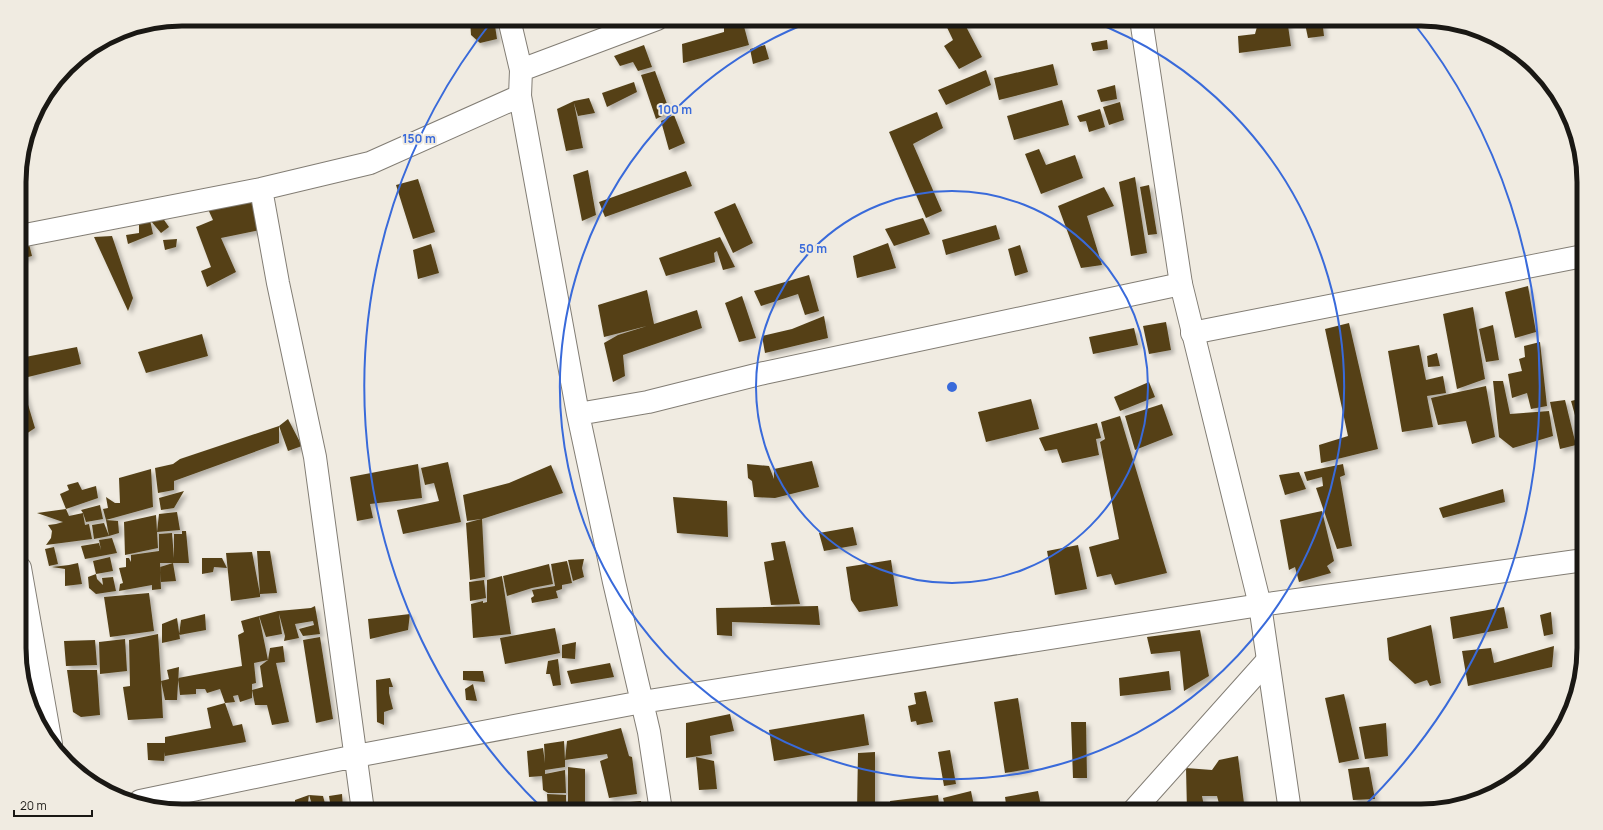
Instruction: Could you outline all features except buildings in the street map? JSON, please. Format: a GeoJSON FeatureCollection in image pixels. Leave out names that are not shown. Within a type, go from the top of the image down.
{"type":"FeatureCollection","features":[{"type":"Feature","properties":{"kind":"street"},"geometry":{"type":"LineString","coordinates":[[511,26],[521,70],[520,96],[578,414],[614,582],[649,732],[660,804]]}},
{"type":"Feature","properties":{"kind":"street"},"geometry":{"type":"LineString","coordinates":[[521,70],[638,26]]}},
{"type":"Feature","properties":{"kind":"street"},"geometry":{"type":"LineString","coordinates":[[1142,26],[1181,284],[1260,605],[1289,804]]}},
{"type":"Feature","properties":{"kind":"street"},"geometry":{"type":"LineString","coordinates":[[26,235],[261,189],[370,163],[520,96]]}},
{"type":"Feature","properties":{"kind":"street"},"geometry":{"type":"LineString","coordinates":[[261,189],[278,283],[315,457],[362,804]]}},
{"type":"Feature","properties":{"kind":"street"},"geometry":{"type":"LineString","coordinates":[[1192,332],[1577,257]]}},
{"type":"Feature","properties":{"kind":"street"},"geometry":{"type":"LineString","coordinates":[[578,414],[648,402],[764,372],[1181,284]]}},
{"type":"Feature","properties":{"kind":"street"},"geometry":{"type":"LineString","coordinates":[[145,800],[356,756],[642,702],[1260,605],[1577,561]]}},
{"type":"Feature","properties":{"kind":"street"},"geometry":{"type":"LineString","coordinates":[[26,602],[48,728]]}},
{"type":"Feature","properties":{"kind":"street"},"geometry":{"type":"LineString","coordinates":[[1139,804],[1267,661]]}}]}
